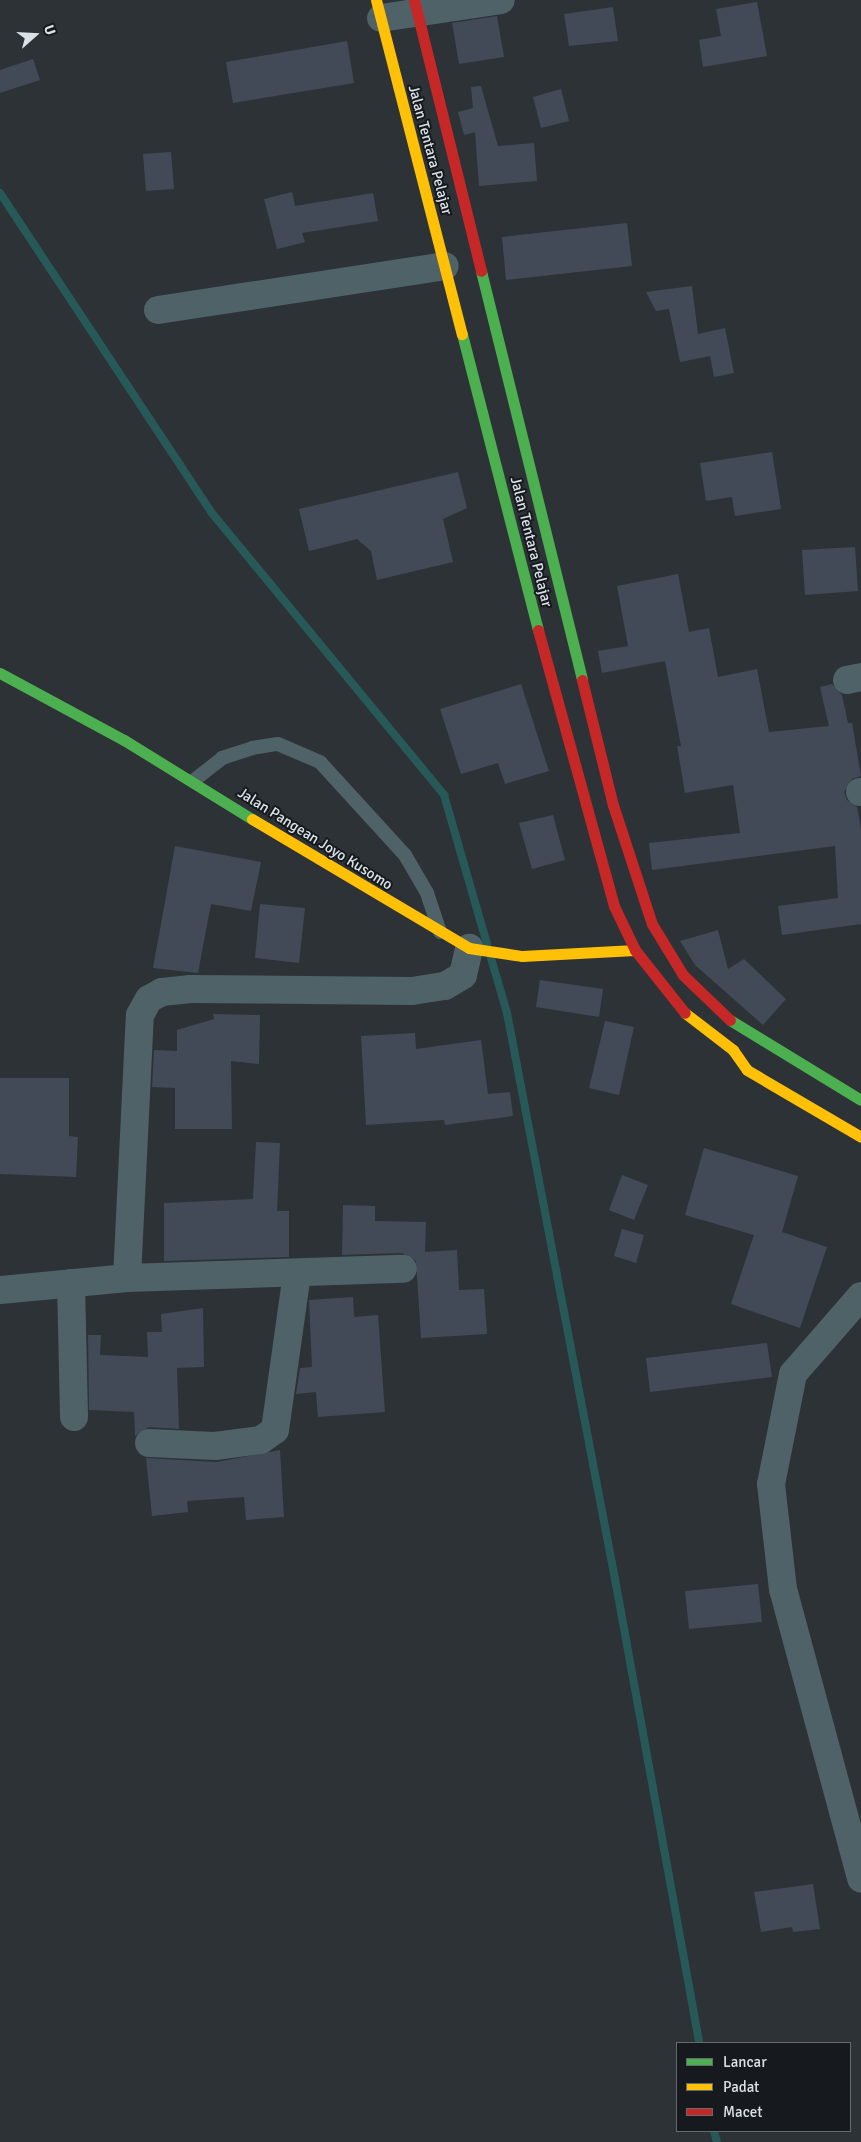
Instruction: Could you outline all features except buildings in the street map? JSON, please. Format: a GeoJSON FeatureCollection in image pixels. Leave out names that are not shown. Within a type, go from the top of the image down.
{"type":"FeatureCollection","features":[{"type":"Feature","properties":{"kind":"main road"},"geometry":{"type":"LineString","coordinates":[[416,7],[613,806],[652,924],[683,976],[740,1029],[861,1100]]}},
{"type":"Feature","properties":{"kind":"main road","name":"Jalan Tentara Pelajar"},"geometry":{"type":"LineString","coordinates":[[378,9],[600,871],[635,950],[674,1004],[733,1050],[747,1070],[861,1137]]}},
{"type":"Feature","properties":{"kind":"main road","name":"Jalan Pangean Joyo Kusomo"},"geometry":{"type":"LineString","coordinates":[[0,673],[193,782],[469,948],[522,956],[635,950]]}},
{"type":"Feature","properties":{"kind":"main road"},"geometry":{"type":"LineString","coordinates":[[733,1050],[753,1050],[861,1111]]}},
{"type":"Feature","properties":{"kind":"street"},"geometry":{"type":"LineString","coordinates":[[378,9],[501,0]]}},
{"type":"Feature","properties":{"kind":"street"},"geometry":{"type":"LineString","coordinates":[[158,310],[445,266]]}},
{"type":"Feature","properties":{"kind":"street"},"geometry":{"type":"LineString","coordinates":[[128,1278],[140,1014],[149,1000],[162,992],[191,989],[412,991],[445,986],[462,975],[469,948]]}},
{"type":"Feature","properties":{"kind":"street"},"geometry":{"type":"LineString","coordinates":[[0,1290],[128,1278],[297,1274],[403,1269]]}},
{"type":"Feature","properties":{"kind":"street"},"geometry":{"type":"LineString","coordinates":[[149,1443],[215,1446],[261,1440],[275,1430],[297,1274]]}},
{"type":"Feature","properties":{"kind":"street"},"geometry":{"type":"LineString","coordinates":[[71,1283],[74,1417]]}},
{"type":"Feature","properties":{"kind":"street"},"geometry":{"type":"LineString","coordinates":[[861,1296],[793,1374],[771,1484],[783,1589],[861,1879]]}},
{"type":"Feature","properties":{"kind":"lane"},"geometry":{"type":"LineString","coordinates":[[193,782],[222,758],[278,744],[320,762],[405,855],[427,893],[440,932]]}},
{"type":"Feature","properties":{"kind":"waterway"},"geometry":{"type":"LineString","coordinates":[[0,193],[211,512],[444,795],[487,944]]}},
{"type":"Feature","properties":{"kind":"waterway"},"geometry":{"type":"LineString","coordinates":[[491,958],[507,1013],[615,1579],[699,2042]]}},
{"type":"Feature","properties":{"kind":"waterway"},"geometry":{"type":"LineString","coordinates":[[714,2132],[717,2142]]}},
{"type":"Feature","properties":{"kind":"traffic: fast"},"geometry":{"type":"LineString","coordinates":[[481,271],[582,680]]}},
{"type":"Feature","properties":{"kind":"traffic: fast"},"geometry":{"type":"LineString","coordinates":[[462,334],[538,630]]}},
{"type":"Feature","properties":{"kind":"traffic: fast"},"geometry":{"type":"LineString","coordinates":[[0,673],[124,740],[252,819]]}},
{"type":"Feature","properties":{"kind":"traffic: fast"},"geometry":{"type":"LineString","coordinates":[[730,1020],[861,1100]]}},
{"type":"Feature","properties":{"kind":"traffic: slow"},"geometry":{"type":"LineString","coordinates":[[376,0],[462,334]]}},
{"type":"Feature","properties":{"kind":"traffic: slow"},"geometry":{"type":"LineString","coordinates":[[252,819],[469,948],[522,956],[635,950]]}},
{"type":"Feature","properties":{"kind":"traffic: slow"},"geometry":{"type":"LineString","coordinates":[[685,1013],[733,1050],[747,1070],[861,1137]]}},
{"type":"Feature","properties":{"kind":"traffic: jam"},"geometry":{"type":"LineString","coordinates":[[414,0],[481,271]]}},
{"type":"Feature","properties":{"kind":"traffic: jam"},"geometry":{"type":"LineString","coordinates":[[538,630],[614,906],[635,950],[685,1013]]}},
{"type":"Feature","properties":{"kind":"traffic: jam"},"geometry":{"type":"LineString","coordinates":[[582,680],[613,805],[652,924],[683,975],[730,1020]]}}]}
